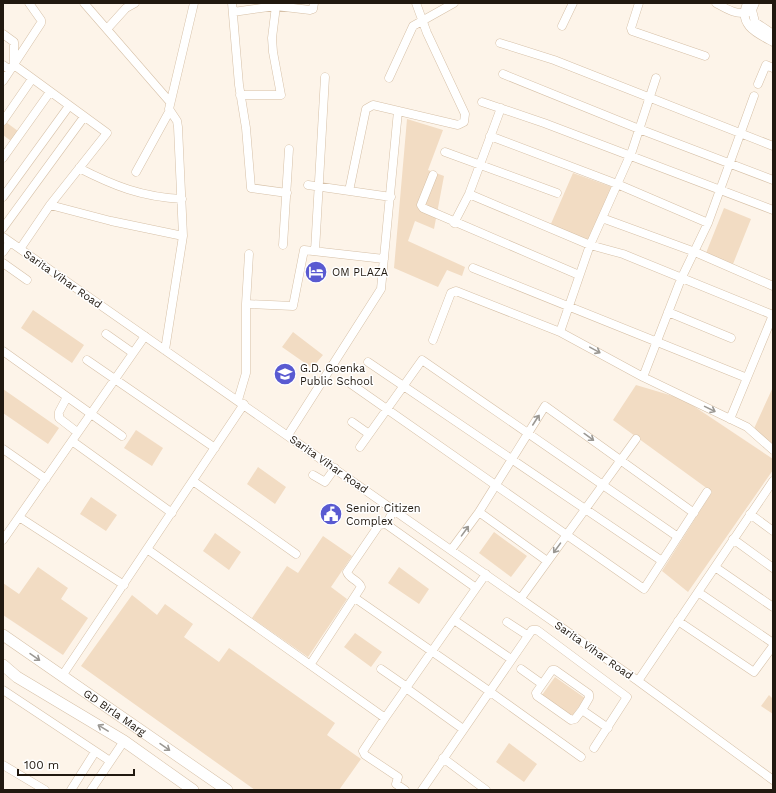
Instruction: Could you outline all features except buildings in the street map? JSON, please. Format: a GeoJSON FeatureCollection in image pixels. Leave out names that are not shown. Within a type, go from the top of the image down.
{"type":"FeatureCollection","features":[{"type":"Feature","properties":{"kind":"main road","name":"GD Birla Marg"},"geometry":{"type":"LineString","coordinates":[[3,635],[227,790]]}},
{"type":"Feature","properties":{"kind":"main road","name":"GD Birla Marg"},"geometry":{"type":"LineString","coordinates":[[3,665],[18,677],[124,741],[193,790]]}},
{"type":"Feature","properties":{"kind":"main road"},"geometry":{"type":"LineString","coordinates":[[205,774],[216,790]]}},
{"type":"Feature","properties":{"kind":"street"},"geometry":{"type":"LineString","coordinates":[[3,80],[41,23],[41,20],[29,3]]}},
{"type":"Feature","properties":{"kind":"street"},"geometry":{"type":"LineString","coordinates":[[84,3],[170,102]]}},
{"type":"Feature","properties":{"kind":"street"},"geometry":{"type":"LineString","coordinates":[[107,29],[126,8],[135,3]]}},
{"type":"Feature","properties":{"kind":"street"},"geometry":{"type":"LineString","coordinates":[[232,3],[240,96],[246,128],[250,188],[287,193]]}},
{"type":"Feature","properties":{"kind":"street"},"geometry":{"type":"LineString","coordinates":[[233,12],[276,6],[310,10],[313,9],[314,3]]}},
{"type":"Feature","properties":{"kind":"street"},"geometry":{"type":"LineString","coordinates":[[349,191],[366,109],[373,105],[458,125],[463,124],[466,117],[423,22],[416,3]]}},
{"type":"Feature","properties":{"kind":"street"},"geometry":{"type":"LineString","coordinates":[[389,78],[413,26],[423,22],[454,3]]}},
{"type":"Feature","properties":{"kind":"street"},"geometry":{"type":"LineString","coordinates":[[562,26],[573,3]]}},
{"type":"Feature","properties":{"kind":"street"},"geometry":{"type":"LineString","coordinates":[[639,3],[631,28],[632,31],[705,56]]}},
{"type":"Feature","properties":{"kind":"street"},"geometry":{"type":"LineString","coordinates":[[716,3],[729,11],[743,14],[754,6]]}},
{"type":"Feature","properties":{"kind":"street"},"geometry":{"type":"LineString","coordinates":[[747,3],[743,14],[747,25],[773,42]]}},
{"type":"Feature","properties":{"kind":"street"},"geometry":{"type":"LineString","coordinates":[[136,172],[169,112],[192,4]]}},
{"type":"Feature","properties":{"kind":"street"},"geometry":{"type":"LineString","coordinates":[[240,96],[281,95],[273,52],[276,6]]}},
{"type":"Feature","properties":{"kind":"street"},"geometry":{"type":"LineString","coordinates":[[754,6],[755,22],[773,34]]}},
{"type":"Feature","properties":{"kind":"street"},"geometry":{"type":"LineString","coordinates":[[3,34],[14,42],[12,68]]}},
{"type":"Feature","properties":{"kind":"street"},"geometry":{"type":"LineString","coordinates":[[500,43],[554,60],[773,146]]}},
{"type":"Feature","properties":{"kind":"street"},"geometry":{"type":"LineString","coordinates":[[3,64],[32,80],[107,133],[50,205],[20,249]]}},
{"type":"Feature","properties":{"kind":"street"},"geometry":{"type":"LineString","coordinates":[[758,84],[766,65],[773,68]]}},
{"type":"Feature","properties":{"kind":"street"},"geometry":{"type":"LineString","coordinates":[[503,74],[773,180]]}},
{"type":"Feature","properties":{"kind":"street"},"geometry":{"type":"LineString","coordinates":[[315,251],[320,187],[325,77]]}},
{"type":"Feature","properties":{"kind":"street"},"geometry":{"type":"LineString","coordinates":[[560,332],[590,245],[629,156],[656,78]]}},
{"type":"Feature","properties":{"kind":"street"},"geometry":{"type":"LineString","coordinates":[[3,121],[32,80]]}},
{"type":"Feature","properties":{"kind":"street"},"geometry":{"type":"LineString","coordinates":[[3,158],[50,92]]}},
{"type":"Feature","properties":{"kind":"street"},"geometry":{"type":"LineString","coordinates":[[643,377],[681,279],[708,223],[754,96]]}},
{"type":"Feature","properties":{"kind":"street"},"geometry":{"type":"LineString","coordinates":[[482,102],[720,189],[773,210]]}},
{"type":"Feature","properties":{"kind":"street"},"geometry":{"type":"LineString","coordinates":[[3,197],[69,106]]}},
{"type":"Feature","properties":{"kind":"street"},"geometry":{"type":"LineString","coordinates":[[454,223],[469,194],[501,108]]}},
{"type":"Feature","properties":{"kind":"street"},"geometry":{"type":"LineString","coordinates":[[288,435],[379,296],[383,283],[398,111]]}},
{"type":"Feature","properties":{"kind":"street"},"geometry":{"type":"LineString","coordinates":[[165,350],[183,236],[178,127],[177,121],[169,112]]}},
{"type":"Feature","properties":{"kind":"street"},"geometry":{"type":"LineString","coordinates":[[3,228],[84,117]]}},
{"type":"Feature","properties":{"kind":"street"},"geometry":{"type":"LineString","coordinates":[[490,136],[617,184],[708,223]]}},
{"type":"Feature","properties":{"kind":"street"},"geometry":{"type":"LineString","coordinates":[[283,245],[289,149]]}},
{"type":"Feature","properties":{"kind":"street"},"geometry":{"type":"LineString","coordinates":[[445,152],[557,193]]}},
{"type":"Feature","properties":{"kind":"street"},"geometry":{"type":"LineString","coordinates":[[79,168],[113,186],[153,197],[182,199]]}},
{"type":"Feature","properties":{"kind":"street"},"geometry":{"type":"LineString","coordinates":[[433,175],[421,207],[454,223],[579,276]]}},
{"type":"Feature","properties":{"kind":"street"},"geometry":{"type":"LineString","coordinates":[[308,185],[391,197]]}},
{"type":"Feature","properties":{"kind":"street"},"geometry":{"type":"LineString","coordinates":[[469,194],[590,245],[623,254],[681,279],[773,315],[730,419]]}},
{"type":"Feature","properties":{"kind":"street"},"geometry":{"type":"LineString","coordinates":[[50,205],[111,221],[183,236]]}},
{"type":"Feature","properties":{"kind":"street"},"geometry":{"type":"LineString","coordinates":[[602,218],[695,252],[773,286]]}},
{"type":"Feature","properties":{"kind":"street","name":"Sarita Vihar Road"},"geometry":{"type":"LineString","coordinates":[[3,252],[6,240],[521,598],[638,681],[773,780]]}},
{"type":"Feature","properties":{"kind":"street"},"geometry":{"type":"LineString","coordinates":[[246,304],[291,307],[294,304],[304,250],[384,259]]}},
{"type":"Feature","properties":{"kind":"street"},"geometry":{"type":"LineString","coordinates":[[62,676],[215,448],[241,402],[246,373],[246,304],[249,254]]}},
{"type":"Feature","properties":{"kind":"street"},"geometry":{"type":"LineString","coordinates":[[3,263],[27,280]]}},
{"type":"Feature","properties":{"kind":"street"},"geometry":{"type":"LineString","coordinates":[[473,268],[747,378]]}},
{"type":"Feature","properties":{"kind":"street"},"geometry":{"type":"LineString","coordinates":[[433,340],[453,291],[560,332],[643,377],[746,427],[773,450]]}},
{"type":"Feature","properties":{"kind":"street"},"geometry":{"type":"LineString","coordinates":[[668,312],[731,338]]}},
{"type":"Feature","properties":{"kind":"street"},"geometry":{"type":"LineString","coordinates":[[106,334],[133,353]]}},
{"type":"Feature","properties":{"kind":"street"},"geometry":{"type":"LineString","coordinates":[[3,540],[145,336]]}},
{"type":"Feature","properties":{"kind":"street"},"geometry":{"type":"LineString","coordinates":[[3,351],[122,436]]}},
{"type":"Feature","properties":{"kind":"street"},"geometry":{"type":"LineString","coordinates":[[88,360],[215,448]]}},
{"type":"Feature","properties":{"kind":"street"},"geometry":{"type":"LineString","coordinates":[[360,447],[422,360],[527,434],[678,536]]}},
{"type":"Feature","properties":{"kind":"street"},"geometry":{"type":"LineString","coordinates":[[368,362],[662,561]]}},
{"type":"Feature","properties":{"kind":"street"},"geometry":{"type":"LineString","coordinates":[[351,384],[644,588],[707,492]]}},
{"type":"Feature","properties":{"kind":"street"},"geometry":{"type":"LineString","coordinates":[[67,397],[59,412],[59,418],[78,432]]}},
{"type":"Feature","properties":{"kind":"street"},"geometry":{"type":"LineString","coordinates":[[451,550],[479,512],[511,459],[546,406],[694,512]]}},
{"type":"Feature","properties":{"kind":"street"},"geometry":{"type":"LineString","coordinates":[[352,422],[369,434]]}},
{"type":"Feature","properties":{"kind":"street"},"geometry":{"type":"LineString","coordinates":[[521,598],[636,439]]}},
{"type":"Feature","properties":{"kind":"street"},"geometry":{"type":"LineString","coordinates":[[72,441],[172,513]]}},
{"type":"Feature","properties":{"kind":"street"},"geometry":{"type":"LineString","coordinates":[[3,449],[46,479]]}},
{"type":"Feature","properties":{"kind":"street"},"geometry":{"type":"LineString","coordinates":[[313,475],[325,482],[335,468]]}},
{"type":"Feature","properties":{"kind":"street"},"geometry":{"type":"LineString","coordinates":[[193,481],[296,554]]}},
{"type":"Feature","properties":{"kind":"street"},"geometry":{"type":"LineString","coordinates":[[638,681],[773,481]]}},
{"type":"Feature","properties":{"kind":"street"},"geometry":{"type":"LineString","coordinates":[[386,524],[394,510]]}},
{"type":"Feature","properties":{"kind":"street"},"geometry":{"type":"LineString","coordinates":[[479,512],[547,562]]}},
{"type":"Feature","properties":{"kind":"street"},"geometry":{"type":"LineString","coordinates":[[750,514],[773,531]]}},
{"type":"Feature","properties":{"kind":"street"},"geometry":{"type":"LineString","coordinates":[[19,517],[124,585]]}},
{"type":"Feature","properties":{"kind":"street"},"geometry":{"type":"LineString","coordinates":[[310,665],[361,587],[358,582],[348,575],[349,568],[379,525],[386,524],[476,588]]}},
{"type":"Feature","properties":{"kind":"street"},"geometry":{"type":"LineString","coordinates":[[733,539],[773,568]]}},
{"type":"Feature","properties":{"kind":"street"},"geometry":{"type":"LineString","coordinates":[[147,549],[385,718]]}},
{"type":"Feature","properties":{"kind":"street"},"geometry":{"type":"LineString","coordinates":[[715,567],[773,607]]}},
{"type":"Feature","properties":{"kind":"street"},"geometry":{"type":"LineString","coordinates":[[405,790],[396,784],[398,777],[364,753],[364,749],[486,574]]}},
{"type":"Feature","properties":{"kind":"street"},"geometry":{"type":"LineString","coordinates":[[678,622],[754,672],[773,645],[698,592]]}},
{"type":"Feature","properties":{"kind":"street"},"geometry":{"type":"LineString","coordinates":[[355,598],[432,652],[490,690],[581,756]]}},
{"type":"Feature","properties":{"kind":"street"},"geometry":{"type":"LineString","coordinates":[[454,620],[511,659]]}},
{"type":"Feature","properties":{"kind":"street"},"geometry":{"type":"LineString","coordinates":[[507,622],[527,635]]}},
{"type":"Feature","properties":{"kind":"street"},"geometry":{"type":"LineString","coordinates":[[422,790],[463,728],[527,635],[532,630],[536,630],[626,696],[627,699],[594,748]]}},
{"type":"Feature","properties":{"kind":"street"},"geometry":{"type":"LineString","coordinates":[[381,669],[463,728]]}},
{"type":"Feature","properties":{"kind":"street"},"geometry":{"type":"LineString","coordinates":[[521,669],[542,684]]}},
{"type":"Feature","properties":{"kind":"street"},"geometry":{"type":"LineString","coordinates":[[3,670],[18,677]]}},
{"type":"Feature","properties":{"kind":"street"},"geometry":{"type":"LineString","coordinates":[[552,670],[589,694],[589,698],[582,710],[575,719],[569,719],[537,696],[536,693],[552,670]]}},
{"type":"Feature","properties":{"kind":"street"},"geometry":{"type":"LineString","coordinates":[[3,690],[110,761]]}},
{"type":"Feature","properties":{"kind":"street"},"geometry":{"type":"LineString","coordinates":[[582,710],[608,728]]}},
{"type":"Feature","properties":{"kind":"street"},"geometry":{"type":"LineString","coordinates":[[91,790],[124,741]]}},
{"type":"Feature","properties":{"kind":"street"},"geometry":{"type":"LineString","coordinates":[[71,790],[95,752]]}},
{"type":"Feature","properties":{"kind":"street"},"geometry":{"type":"LineString","coordinates":[[443,758],[486,790]]}},
{"type":"Feature","properties":{"kind":"street"},"geometry":{"type":"LineString","coordinates":[[3,765],[45,790]]}},
{"type":"Feature","properties":{"kind":"shaded area"},"geometry":{"type":"Polygon","coordinates":[[[407,119],[443,130],[428,170],[444,176],[434,229],[415,221],[408,241],[465,267],[462,276],[447,270],[438,287],[394,268],[407,119]]]}},
{"type":"Feature","properties":{"kind":"shaded area"},"geometry":{"type":"Polygon","coordinates":[[[3,120],[18,131],[11,141],[3,135],[3,120]]]}},
{"type":"Feature","properties":{"kind":"shaded area"},"geometry":{"type":"Polygon","coordinates":[[[573,173],[612,187],[589,242],[550,226],[573,173]]]}},
{"type":"Feature","properties":{"kind":"shaded area"},"geometry":{"type":"Polygon","coordinates":[[[724,208],[751,219],[733,264],[706,253],[724,208]]]}},
{"type":"Feature","properties":{"kind":"shaded area"},"geometry":{"type":"Polygon","coordinates":[[[33,310],[84,345],[72,363],[21,328],[33,310]]]}},
{"type":"Feature","properties":{"kind":"shaded area"},"geometry":{"type":"Polygon","coordinates":[[[293,332],[323,355],[312,368],[282,347],[293,332]]]}},
{"type":"Feature","properties":{"kind":"shaded area"},"geometry":{"type":"Polygon","coordinates":[[[636,385],[683,399],[773,459],[773,470],[688,592],[662,571],[712,492],[613,420],[636,385]]]}},
{"type":"Feature","properties":{"kind":"shaded area"},"geometry":{"type":"Polygon","coordinates":[[[773,387],[773,449],[751,435],[773,387]]]}},
{"type":"Feature","properties":{"kind":"shaded area"},"geometry":{"type":"Polygon","coordinates":[[[3,389],[59,428],[48,444],[3,413],[3,389]]]}},
{"type":"Feature","properties":{"kind":"shaded area"},"geometry":{"type":"Polygon","coordinates":[[[136,430],[163,448],[152,466],[124,448],[136,430]]]}},
{"type":"Feature","properties":{"kind":"shaded area"},"geometry":{"type":"Polygon","coordinates":[[[258,467],[286,487],[275,504],[247,484],[258,467]]]}},
{"type":"Feature","properties":{"kind":"shaded area"},"geometry":{"type":"Polygon","coordinates":[[[91,497],[117,515],[106,531],[80,514],[91,497]]]}},
{"type":"Feature","properties":{"kind":"shaded area"},"geometry":{"type":"Polygon","coordinates":[[[494,532],[527,556],[511,577],[479,553],[494,532]]]}},
{"type":"Feature","properties":{"kind":"shaded area"},"geometry":{"type":"Polygon","coordinates":[[[215,533],[241,552],[229,570],[203,551],[215,533]]]}},
{"type":"Feature","properties":{"kind":"shaded area"},"geometry":{"type":"Polygon","coordinates":[[[323,536],[352,556],[331,587],[347,599],[308,657],[252,618],[287,566],[298,573],[323,536]]]}},
{"type":"Feature","properties":{"kind":"shaded area"},"geometry":{"type":"Polygon","coordinates":[[[38,567],[68,588],[61,599],[88,618],[63,655],[3,615],[3,583],[19,594],[38,567]]]}},
{"type":"Feature","properties":{"kind":"shaded area"},"geometry":{"type":"Polygon","coordinates":[[[399,567],[429,589],[419,604],[388,583],[399,567]]]}},
{"type":"Feature","properties":{"kind":"shaded area"},"geometry":{"type":"Polygon","coordinates":[[[132,595],[157,615],[165,604],[193,624],[184,637],[219,662],[229,648],[335,723],[327,735],[361,759],[339,790],[255,790],[81,666],[132,595]]]}},
{"type":"Feature","properties":{"kind":"shaded area"},"geometry":{"type":"Polygon","coordinates":[[[355,633],[382,652],[371,667],[344,647],[355,633]]]}},
{"type":"Feature","properties":{"kind":"shaded area"},"geometry":{"type":"Polygon","coordinates":[[[555,677],[585,698],[572,716],[542,695],[555,677]]]}},
{"type":"Feature","properties":{"kind":"shaded area"},"geometry":{"type":"Polygon","coordinates":[[[769,695],[773,699],[773,714],[761,706],[769,695]]]}},
{"type":"Feature","properties":{"kind":"shaded area"},"geometry":{"type":"Polygon","coordinates":[[[509,743],[537,764],[524,782],[496,762],[509,743]]]}},
{"type":"Feature","properties":{"kind":"place","name":"OM PLAZA"},"geometry":{"type":"Point","coordinates":[316,272]}},
{"type":"Feature","properties":{"kind":"place","name":"G.D. Goenka Public School"},"geometry":{"type":"Point","coordinates":[285,374]}},
{"type":"Feature","properties":{"kind":"place","name":"Senior Citizen Complex"},"geometry":{"type":"Point","coordinates":[331,514]}}]}
